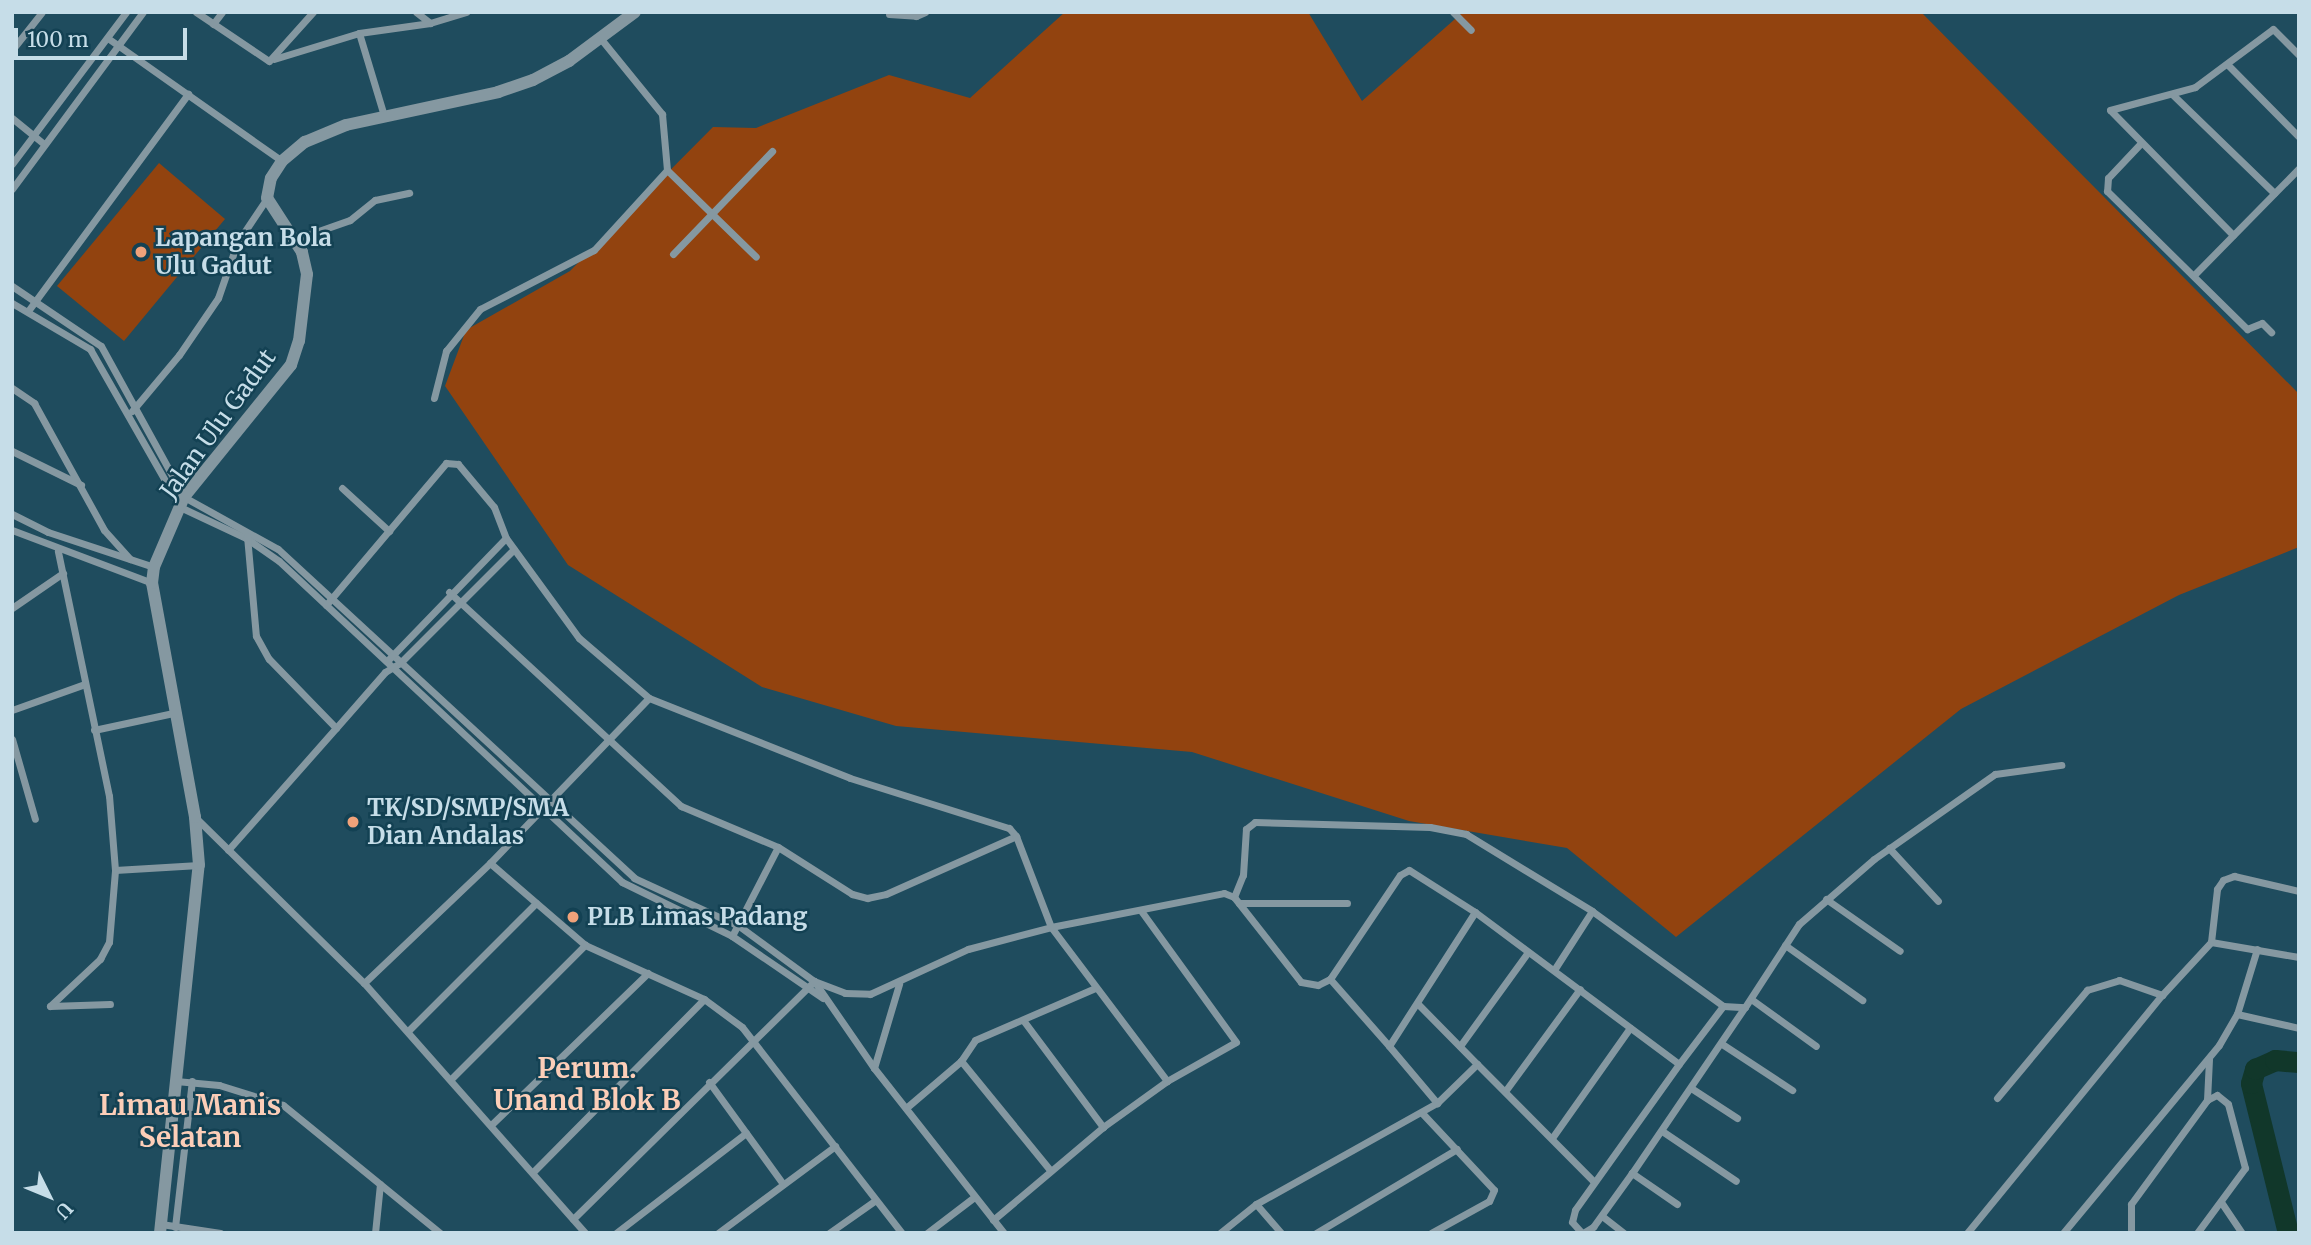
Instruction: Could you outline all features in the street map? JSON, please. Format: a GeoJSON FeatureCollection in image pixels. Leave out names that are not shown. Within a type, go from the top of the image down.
{"type":"FeatureCollection","features":[{"type":"Feature","properties":{"kind":"street"},"geometry":{"type":"LineString","coordinates":[[14,45],[42,12]]}},
{"type":"Feature","properties":{"kind":"street"},"geometry":{"type":"LineString","coordinates":[[12,164],[126,12]]}},
{"type":"Feature","properties":{"kind":"street"},"geometry":{"type":"LineString","coordinates":[[12,189],[143,12]]}},
{"type":"Feature","properties":{"kind":"street"},"geometry":{"type":"LineString","coordinates":[[196,12],[263,61],[274,60],[359,33],[430,23],[466,12]]}},
{"type":"Feature","properties":{"kind":"street"},"geometry":{"type":"LineString","coordinates":[[213,24],[222,12]]}},
{"type":"Feature","properties":{"kind":"street"},"geometry":{"type":"LineString","coordinates":[[274,60],[313,12]]}},
{"type":"Feature","properties":{"kind":"street"},"geometry":{"type":"LineString","coordinates":[[416,12],[430,23]]}},
{"type":"Feature","properties":{"kind":"street"},"geometry":{"type":"LineString","coordinates":[[131,412],[179,355],[218,298],[237,243],[267,198],[271,178],[282,161],[317,137],[384,116],[498,92],[569,61],[635,12]]}},
{"type":"Feature","properties":{"kind":"street"},"geometry":{"type":"LineString","coordinates":[[889,14],[916,16],[925,12]]}},
{"type":"Feature","properties":{"kind":"street"},"geometry":{"type":"LineString","coordinates":[[1453,12],[1471,30]]}},
{"type":"Feature","properties":{"kind":"street"},"geometry":{"type":"LineString","coordinates":[[2233,234],[2110,110],[2173,95],[2228,65],[2273,29],[2299,55]]}},
{"type":"Feature","properties":{"kind":"street"},"geometry":{"type":"LineString","coordinates":[[359,33],[384,116]]}},
{"type":"Feature","properties":{"kind":"street"},"geometry":{"type":"LineString","coordinates":[[108,38],[282,161]]}},
{"type":"Feature","properties":{"kind":"street"},"geometry":{"type":"LineString","coordinates":[[601,39],[662,114],[667,170],[709,214],[756,257]]}},
{"type":"Feature","properties":{"kind":"street"},"geometry":{"type":"LineString","coordinates":[[2228,65],[2299,137]]}},
{"type":"Feature","properties":{"kind":"street"},"geometry":{"type":"LineString","coordinates":[[28,311],[188,94]]}},
{"type":"Feature","properties":{"kind":"street"},"geometry":{"type":"LineString","coordinates":[[2173,95],[2274,193]]}},
{"type":"Feature","properties":{"kind":"street"},"geometry":{"type":"LineString","coordinates":[[12,118],[44,144]]}},
{"type":"Feature","properties":{"kind":"street"},"geometry":{"type":"LineString","coordinates":[[2141,143],[2108,178],[2105,188],[2247,328],[2262,323],[2271,332]]}},
{"type":"Feature","properties":{"kind":"street"},"geometry":{"type":"LineString","coordinates":[[673,254],[772,151]]}},
{"type":"Feature","properties":{"kind":"street"},"geometry":{"type":"LineString","coordinates":[[2195,274],[2299,168]]}},
{"type":"Feature","properties":{"kind":"street"},"geometry":{"type":"LineString","coordinates":[[433,398],[446,351],[480,309],[594,250],[667,170]]}},
{"type":"Feature","properties":{"kind":"street"},"geometry":{"type":"LineString","coordinates":[[293,240],[350,220],[375,201],[409,193]]}},
{"type":"Feature","properties":{"kind":"street","name":"Jalan Ulu Gadut"},"geometry":{"type":"LineString","coordinates":[[161,1228],[175,1081],[189,985],[199,865],[195,817],[173,713],[152,583],[154,567],[182,502],[291,365],[307,301],[307,274],[293,240],[267,198]]}},
{"type":"Feature","properties":{"kind":"street"},"geometry":{"type":"LineString","coordinates":[[12,286],[101,346],[131,412]]}},
{"type":"Feature","properties":{"kind":"street"},"geometry":{"type":"LineString","coordinates":[[12,303],[90,349],[131,412],[182,502],[278,549],[328,602],[546,806],[622,883],[732,936],[806,989],[824,998]]}},
{"type":"Feature","properties":{"kind":"street"},"geometry":{"type":"LineString","coordinates":[[12,387],[34,403],[104,530],[130,559]]}},
{"type":"Feature","properties":{"kind":"street"},"geometry":{"type":"LineString","coordinates":[[12,452],[82,486]]}},
{"type":"Feature","properties":{"kind":"street"},"geometry":{"type":"LineString","coordinates":[[328,602],[450,461],[458,464],[494,507],[506,538],[579,638],[649,698],[850,778],[1004,825],[1016,836],[1051,927],[1167,1081]]}},
{"type":"Feature","properties":{"kind":"street"},"geometry":{"type":"LineString","coordinates":[[342,488],[389,531]]}},
{"type":"Feature","properties":{"kind":"street"},"geometry":{"type":"LineString","coordinates":[[12,514],[48,532],[154,567]]}},
{"type":"Feature","properties":{"kind":"street"},"geometry":{"type":"LineString","coordinates":[[12,530],[58,551],[152,583]]}},
{"type":"Feature","properties":{"kind":"street"},"geometry":{"type":"LineString","coordinates":[[247,535],[256,636],[262,649],[336,729]]}},
{"type":"Feature","properties":{"kind":"street"},"geometry":{"type":"LineString","coordinates":[[385,672],[389,659],[449,592],[506,538]]}},
{"type":"Feature","properties":{"kind":"street"},"geometry":{"type":"LineString","coordinates":[[228,850],[385,672],[397,666],[458,601],[514,549]]}},
{"type":"Feature","properties":{"kind":"street"},"geometry":{"type":"LineString","coordinates":[[58,551],[109,796],[115,870],[109,942],[100,959],[50,1006],[110,1004]]}},
{"type":"Feature","properties":{"kind":"street"},"geometry":{"type":"LineString","coordinates":[[12,608],[63,573]]}},
{"type":"Feature","properties":{"kind":"street"},"geometry":{"type":"LineString","coordinates":[[449,592],[681,806],[778,847],[852,894],[867,898],[886,894],[1016,836]]}},
{"type":"Feature","properties":{"kind":"street"},"geometry":{"type":"LineString","coordinates":[[12,710],[85,684]]}},
{"type":"Feature","properties":{"kind":"street"},"geometry":{"type":"LineString","coordinates":[[364,983],[490,863],[611,741],[649,698]]}},
{"type":"Feature","properties":{"kind":"street"},"geometry":{"type":"LineString","coordinates":[[94,730],[173,713]]}},
{"type":"Feature","properties":{"kind":"street"},"geometry":{"type":"LineString","coordinates":[[12,739],[34,820]]}},
{"type":"Feature","properties":{"kind":"street"},"geometry":{"type":"LineString","coordinates":[[1723,1006],[1575,1210],[1572,1222],[1583,1233],[1602,1216],[1662,1132],[1799,923],[1889,848],[1995,774],[2061,765]]}},
{"type":"Feature","properties":{"kind":"street"},"geometry":{"type":"LineString","coordinates":[[546,806],[634,878],[739,926],[814,981],[845,993],[870,995],[899,985],[968,949],[1051,927],[1224,893],[1236,900],[1301,982],[1308,986],[1329,979],[1404,871],[1416,870],[1679,1064]]}},
{"type":"Feature","properties":{"kind":"street"},"geometry":{"type":"LineString","coordinates":[[195,817],[364,983],[492,1124],[585,1233]]}},
{"type":"Feature","properties":{"kind":"street"},"geometry":{"type":"LineString","coordinates":[[1236,900],[1243,875],[1245,834],[1255,822],[1430,827],[1479,839],[1592,911],[1723,1006],[1745,1007]]}},
{"type":"Feature","properties":{"kind":"street"},"geometry":{"type":"LineString","coordinates":[[732,936],[778,847]]}},
{"type":"Feature","properties":{"kind":"street"},"geometry":{"type":"LineString","coordinates":[[1889,848],[1938,901]]}},
{"type":"Feature","properties":{"kind":"street"},"geometry":{"type":"LineString","coordinates":[[490,863],[585,945],[704,999],[755,1040],[902,1233]]}},
{"type":"Feature","properties":{"kind":"street"},"geometry":{"type":"LineString","coordinates":[[115,870],[199,865]]}},
{"type":"Feature","properties":{"kind":"street"},"geometry":{"type":"LineString","coordinates":[[1967,1233],[2162,995],[2211,942],[2217,889],[2223,880],[2234,876],[2299,891]]}},
{"type":"Feature","properties":{"kind":"street"},"geometry":{"type":"LineString","coordinates":[[1826,899],[1900,951]]}},
{"type":"Feature","properties":{"kind":"street"},"geometry":{"type":"LineString","coordinates":[[1236,900],[1348,903]]}},
{"type":"Feature","properties":{"kind":"street"},"geometry":{"type":"LineString","coordinates":[[408,1031],[536,903]]}},
{"type":"Feature","properties":{"kind":"street"},"geometry":{"type":"LineString","coordinates":[[993,1220],[1103,1127],[1167,1081],[1236,1040],[1141,911]]}},
{"type":"Feature","properties":{"kind":"street"},"geometry":{"type":"LineString","coordinates":[[1554,970],[1592,911]]}},
{"type":"Feature","properties":{"kind":"street"},"geometry":{"type":"LineString","coordinates":[[1389,1046],[1475,912]]}},
{"type":"Feature","properties":{"kind":"street"},"geometry":{"type":"LineString","coordinates":[[2211,942],[2299,957]]}},
{"type":"Feature","properties":{"kind":"street"},"geometry":{"type":"LineString","coordinates":[[451,1079],[585,945]]}},
{"type":"Feature","properties":{"kind":"street"},"geometry":{"type":"LineString","coordinates":[[1785,945],[1862,1000]]}},
{"type":"Feature","properties":{"kind":"street"},"geometry":{"type":"LineString","coordinates":[[2063,1233],[2209,1058],[2237,1014],[2257,949]]}},
{"type":"Feature","properties":{"kind":"street"},"geometry":{"type":"LineString","coordinates":[[1460,1046],[1528,952]]}},
{"type":"Feature","properties":{"kind":"street"},"geometry":{"type":"LineString","coordinates":[[492,1124],[648,973]]}},
{"type":"Feature","properties":{"kind":"street"},"geometry":{"type":"LineString","coordinates":[[1329,979],[1437,1103]]}},
{"type":"Feature","properties":{"kind":"street"},"geometry":{"type":"LineString","coordinates":[[573,1219],[814,981]]}},
{"type":"Feature","properties":{"kind":"street"},"geometry":{"type":"LineString","coordinates":[[814,981],[874,1068],[973,1198],[1004,1233]]}},
{"type":"Feature","properties":{"kind":"street"},"geometry":{"type":"LineString","coordinates":[[1997,1098],[2087,990],[2119,981],[2162,995]]}},
{"type":"Feature","properties":{"kind":"street"},"geometry":{"type":"LineString","coordinates":[[874,1068],[899,985]]}},
{"type":"Feature","properties":{"kind":"street"},"geometry":{"type":"LineString","coordinates":[[906,1108],[961,1061],[975,1040],[1096,988]]}},
{"type":"Feature","properties":{"kind":"street"},"geometry":{"type":"LineString","coordinates":[[1506,1090],[1580,989]]}},
{"type":"Feature","properties":{"kind":"street"},"geometry":{"type":"LineString","coordinates":[[533,1172],[704,999]]}},
{"type":"Feature","properties":{"kind":"street"},"geometry":{"type":"LineString","coordinates":[[1751,999],[1816,1046]]}},
{"type":"Feature","properties":{"kind":"street"},"geometry":{"type":"LineString","coordinates":[[1418,1004],[1506,1090],[1594,1182]]}},
{"type":"Feature","properties":{"kind":"street"},"geometry":{"type":"LineString","coordinates":[[2237,1014],[2299,1028]]}},
{"type":"Feature","properties":{"kind":"street"},"geometry":{"type":"LineString","coordinates":[[1023,1020],[1103,1127]]}},
{"type":"Feature","properties":{"kind":"street"},"geometry":{"type":"LineString","coordinates":[[1552,1138],[1630,1028]]}},
{"type":"Feature","properties":{"kind":"street"},"geometry":{"type":"LineString","coordinates":[[1722,1044],[1793,1090]]}},
{"type":"Feature","properties":{"kind":"street"},"geometry":{"type":"LineString","coordinates":[[2207,1100],[2209,1058]]}},
{"type":"Feature","properties":{"kind":"street"},"geometry":{"type":"LineString","coordinates":[[961,1061],[1050,1170]]}},
{"type":"Feature","properties":{"kind":"street"},"geometry":{"type":"LineString","coordinates":[[1220,1233],[1256,1204],[1437,1103],[1477,1064]]}},
{"type":"Feature","properties":{"kind":"street"},"geometry":{"type":"LineString","coordinates":[[175,1081],[192,1081],[283,1105],[440,1233]]}},
{"type":"Feature","properties":{"kind":"street"},"geometry":{"type":"LineString","coordinates":[[175,1227],[192,1081]]}},
{"type":"Feature","properties":{"kind":"street"},"geometry":{"type":"LineString","coordinates":[[709,1082],[783,1184]]}},
{"type":"Feature","properties":{"kind":"street"},"geometry":{"type":"LineString","coordinates":[[1691,1088],[1737,1118]]}},
{"type":"Feature","properties":{"kind":"street"},"geometry":{"type":"LineString","coordinates":[[2131,1233],[2131,1204],[2207,1100],[2217,1095],[2228,1104],[2245,1157],[2243,1175],[2197,1233]]}},
{"type":"Feature","properties":{"kind":"street"},"geometry":{"type":"LineString","coordinates":[[1422,1112],[1490,1182],[1492,1197],[1432,1233]]}},
{"type":"Feature","properties":{"kind":"street"},"geometry":{"type":"LineString","coordinates":[[1662,1132],[1736,1181]]}},
{"type":"Feature","properties":{"kind":"street"},"geometry":{"type":"LineString","coordinates":[[616,1233],[746,1133]]}},
{"type":"Feature","properties":{"kind":"street"},"geometry":{"type":"LineString","coordinates":[[718,1233],[835,1146]]}},
{"type":"Feature","properties":{"kind":"street"},"geometry":{"type":"LineString","coordinates":[[1317,1233],[1457,1149]]}},
{"type":"Feature","properties":{"kind":"street"},"geometry":{"type":"LineString","coordinates":[[1632,1173],[1676,1204]]}},
{"type":"Feature","properties":{"kind":"street"},"geometry":{"type":"LineString","coordinates":[[375,1233],[380,1184]]}},
{"type":"Feature","properties":{"kind":"street"},"geometry":{"type":"LineString","coordinates":[[927,1233],[973,1198]]}},
{"type":"Feature","properties":{"kind":"street"},"geometry":{"type":"LineString","coordinates":[[829,1233],[876,1199]]}},
{"type":"Feature","properties":{"kind":"street"},"geometry":{"type":"LineString","coordinates":[[2221,1202],[2242,1233]]}},
{"type":"Feature","properties":{"kind":"street"},"geometry":{"type":"LineString","coordinates":[[1256,1204],[1281,1233]]}},
{"type":"Feature","properties":{"kind":"street"},"geometry":{"type":"LineString","coordinates":[[1602,1216],[1624,1233]]}},
{"type":"Feature","properties":{"kind":"street"},"geometry":{"type":"LineString","coordinates":[[161,1228],[175,1227],[220,1233]]}},
{"type":"Feature","properties":{"kind":"shaded area"},"geometry":{"type":"Polygon","coordinates":[[[1065,12],[1308,12],[1362,101],[1463,12],[1921,12],[2299,394],[2299,547],[2179,595],[1961,709],[1676,937],[1567,848],[1409,821],[1192,752],[896,726],[762,687],[568,565],[445,386],[466,330],[570,271],[713,127],[756,128],[889,75],[970,98],[1065,12]]]}},
{"type":"Feature","properties":{"kind":"shaded area","name":"Lapangan Bola Ulu Gadut"},"geometry":{"type":"Polygon","coordinates":[[[159,163],[225,219],[124,341],[57,286],[159,163]]]}},
{"type":"Feature","properties":{"kind":"waterway"},"geometry":{"type":"LineString","coordinates":[[2288,1233],[2251,1083],[2255,1069],[2275,1060],[2299,1062]]}},
{"type":"Feature","properties":{"kind":"place","name":"Lapangan Bola Ulu Gadut"},"geometry":{"type":"Point","coordinates":[141,252]}},
{"type":"Feature","properties":{"kind":"place","name":"TK/SD/SMP/SMA Dian Andalas"},"geometry":{"type":"Point","coordinates":[353,822]}},
{"type":"Feature","properties":{"kind":"place","name":"PLB Limas Padang"},"geometry":{"type":"Point","coordinates":[573,917]}},
{"type":"Feature","properties":{"kind":"district","name":"Perum. Unand Blok B"},"geometry":{"type":"Point","coordinates":[587,1084]}},
{"type":"Feature","properties":{"kind":"district","name":"Limau Manis Selatan"},"geometry":{"type":"Point","coordinates":[190,1121]}}]}
